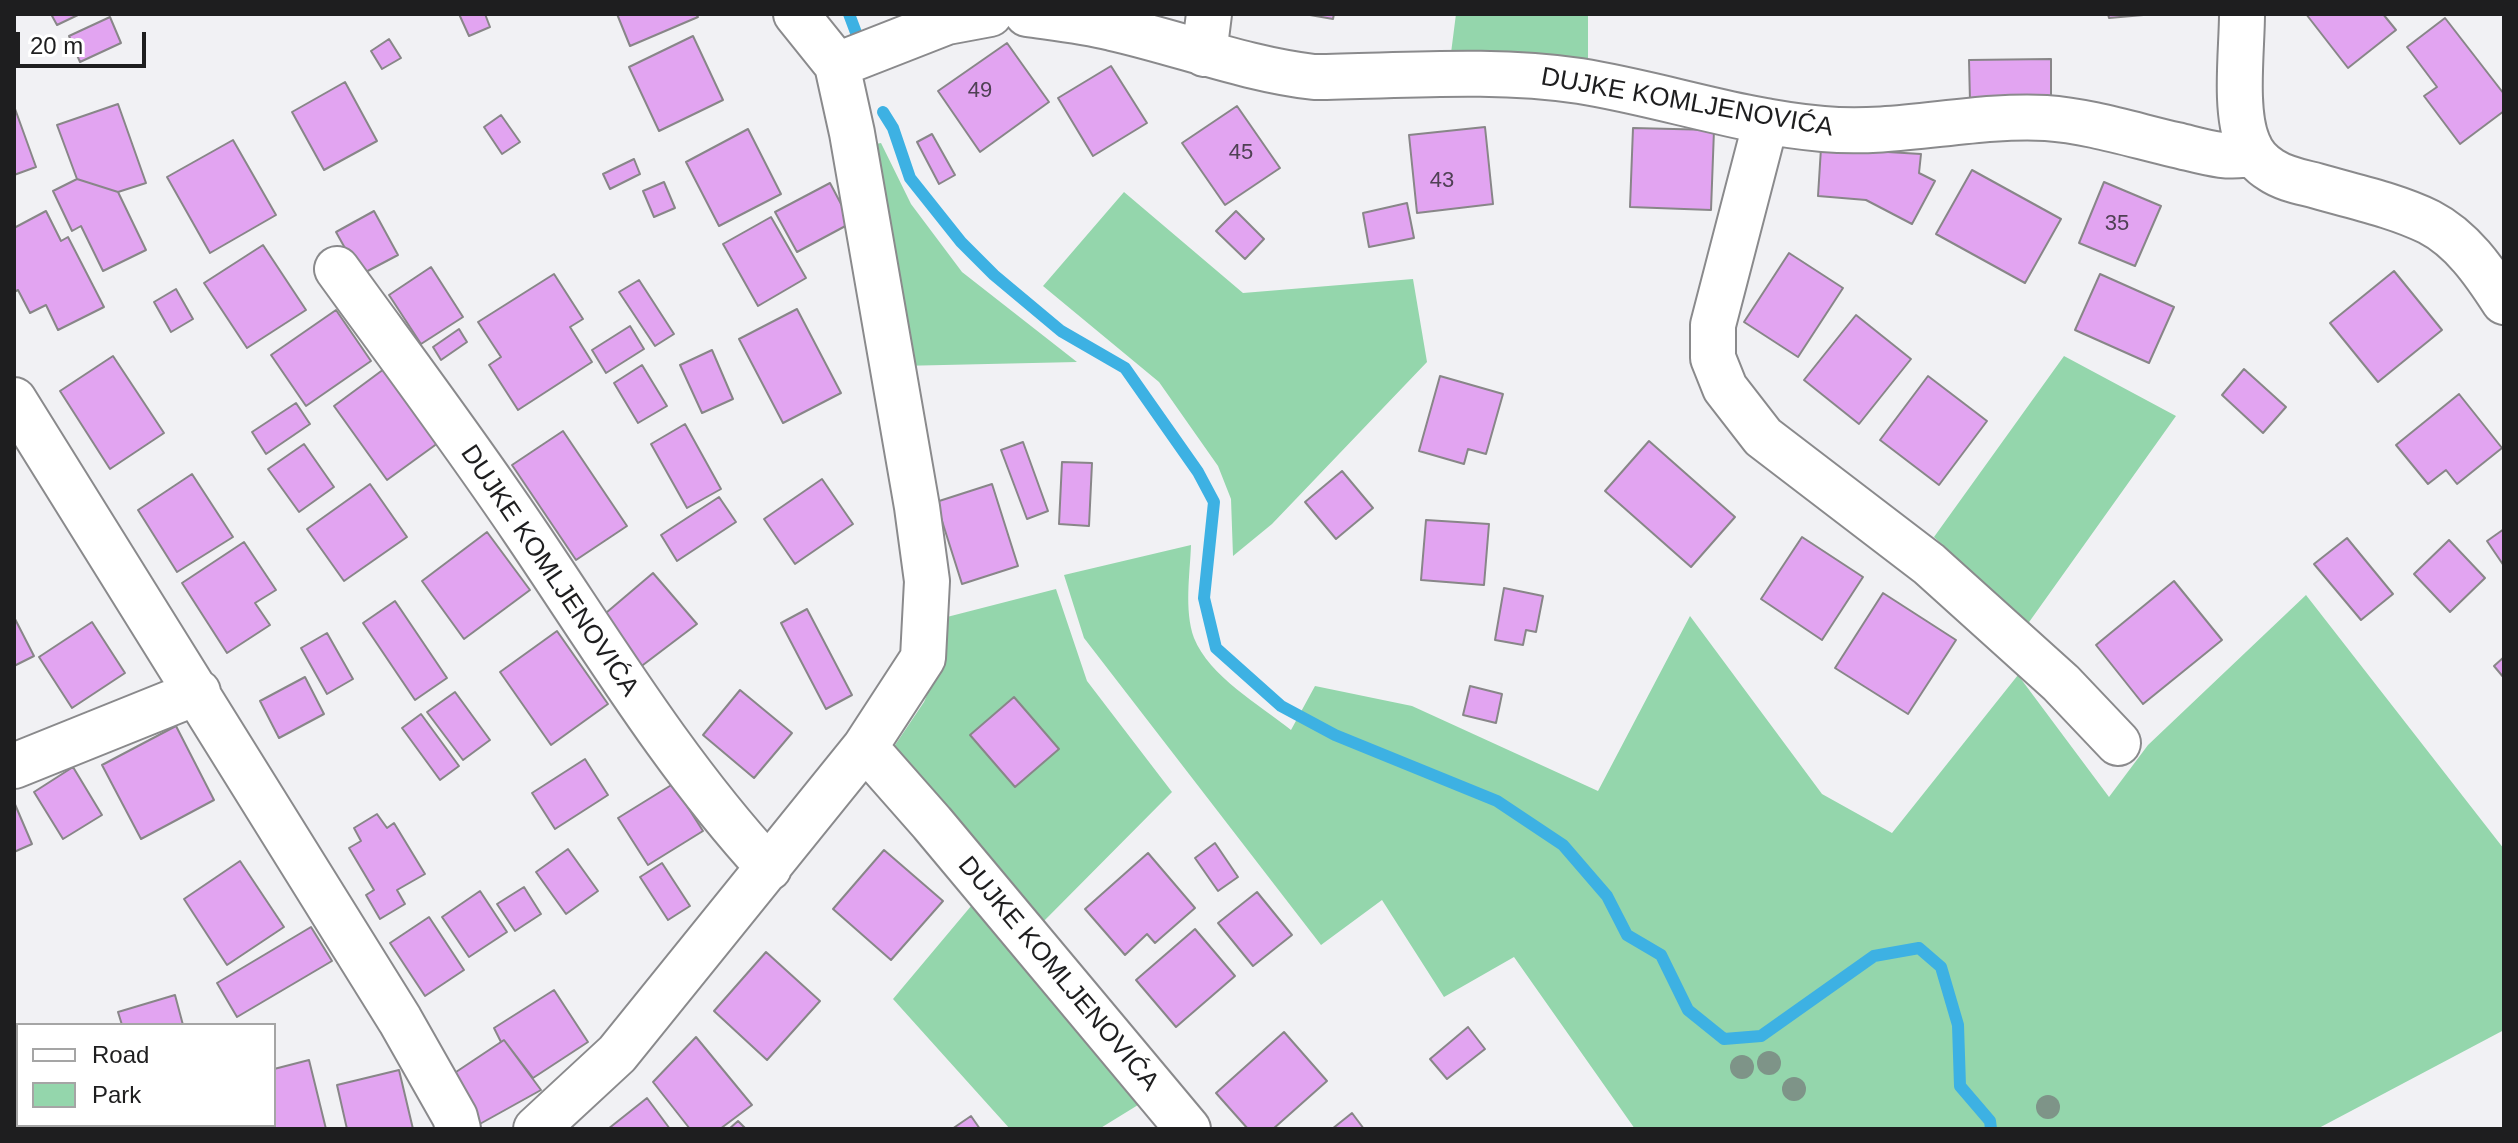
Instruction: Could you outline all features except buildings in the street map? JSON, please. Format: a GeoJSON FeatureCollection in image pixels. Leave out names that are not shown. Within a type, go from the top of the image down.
{"type":"FeatureCollection","features":[{"type":"Feature","properties":{"kind":"street"},"geometry":{"type":"LineString","coordinates":[[536,1129],[617,1054],[865,747],[923,658],[927,581],[917,507],[852,133],[837,65],[796,14]]}},
{"type":"Feature","properties":{"kind":"street"},"geometry":{"type":"LineString","coordinates":[[837,65],[947,22],[990,14]]}},
{"type":"Feature","properties":{"kind":"street","name":"DUJKE KOMLJENOVIĆA"},"geometry":{"type":"LineString","coordinates":[[1027,14],[1110,27],[1206,34],[1289,74],[1314,77],[1537,76],[1580,81],[1766,121],[1825,129],[1876,131],[2046,118],[2229,157],[2253,153]]}},
{"type":"Feature","properties":{"kind":"street"},"geometry":{"type":"LineString","coordinates":[[2242,14],[2241,117],[2253,153],[2272,171],[2292,179],[2399,210],[2431,223],[2460,243],[2487,275],[2504,302]]}},
{"type":"Feature","properties":{"kind":"street"},"geometry":{"type":"LineString","coordinates":[[1766,121],[1713,325],[1713,358],[1725,388],[1763,437],[1929,564],[2061,683],[2118,743]]}},
{"type":"Feature","properties":{"kind":"street","name":"DUJKE KOMLJENOVIĆA"},"geometry":{"type":"LineString","coordinates":[[337,269],[522,527],[672,751],[729,824],[769,868]]}},
{"type":"Feature","properties":{"kind":"street"},"geometry":{"type":"LineString","coordinates":[[14,400],[400,1020],[450,1107],[458,1129]]}},
{"type":"Feature","properties":{"kind":"street"},"geometry":{"type":"LineString","coordinates":[[14,766],[198,692]]}},
{"type":"Feature","properties":{"kind":"street","name":"DUJKE KOMLJENOVIĆA"},"geometry":{"type":"LineString","coordinates":[[865,747],[1188,1129]]}},
{"type":"Feature","properties":{"kind":"green space"},"geometry":{"type":"Polygon","coordinates":[[[1456,14],[1588,14],[1588,60],[1451,53],[1456,14]]]}},
{"type":"Feature","properties":{"kind":"green space"},"geometry":{"type":"Polygon","coordinates":[[[881,143],[911,204],[962,272],[1077,362],[899,366],[871,145],[881,143]]]}},
{"type":"Feature","properties":{"kind":"green space"},"geometry":{"type":"Polygon","coordinates":[[[1124,192],[1243,293],[1413,279],[1427,362],[1272,524],[1233,556],[1231,499],[1218,466],[1159,382],[1043,286],[1124,192]]]}},
{"type":"Feature","properties":{"kind":"green space"},"geometry":{"type":"Polygon","coordinates":[[[2064,356],[2176,416],[2027,625],[1934,537],[2064,356]]]}},
{"type":"Feature","properties":{"kind":"green space"},"geometry":{"type":"Polygon","coordinates":[[[1191,545],[1189,616],[1201,652],[1236,689],[1291,730],[1315,686],[1412,706],[1598,791],[1690,616],[1822,794],[1892,833],[2018,675],[2109,797],[2148,745],[2306,595],[2504,849],[2504,1030],[2317,1129],[1635,1129],[1514,957],[1444,997],[1382,900],[1321,945],[1084,638],[1064,575],[1191,545]]]}},
{"type":"Feature","properties":{"kind":"green space"},"geometry":{"type":"Polygon","coordinates":[[[1056,589],[1087,681],[1172,792],[1038,927],[889,754],[924,702],[945,653],[947,617],[1056,589]]]}},
{"type":"Feature","properties":{"kind":"green space"},"geometry":{"type":"Polygon","coordinates":[[[982,893],[1151,1097],[1099,1129],[1010,1129],[893,999],[982,893]]]}},
{"type":"Feature","properties":{"kind":"waterway"},"geometry":{"type":"LineString","coordinates":[[849,14],[858,38]]}},
{"type":"Feature","properties":{"kind":"waterway"},"geometry":{"type":"LineString","coordinates":[[883,112],[893,128],[910,178],[961,242],[994,275],[1061,331],[1125,368],[1198,472],[1214,502],[1204,598],[1216,648],[1281,706],[1335,735],[1497,801],[1563,845],[1607,896],[1627,935],[1661,955],[1688,1010],[1724,1039],[1761,1036],[1874,956],[1919,948],[1941,967],[1958,1025],[1960,1086],[1990,1121],[1991,1129]]}}]}
